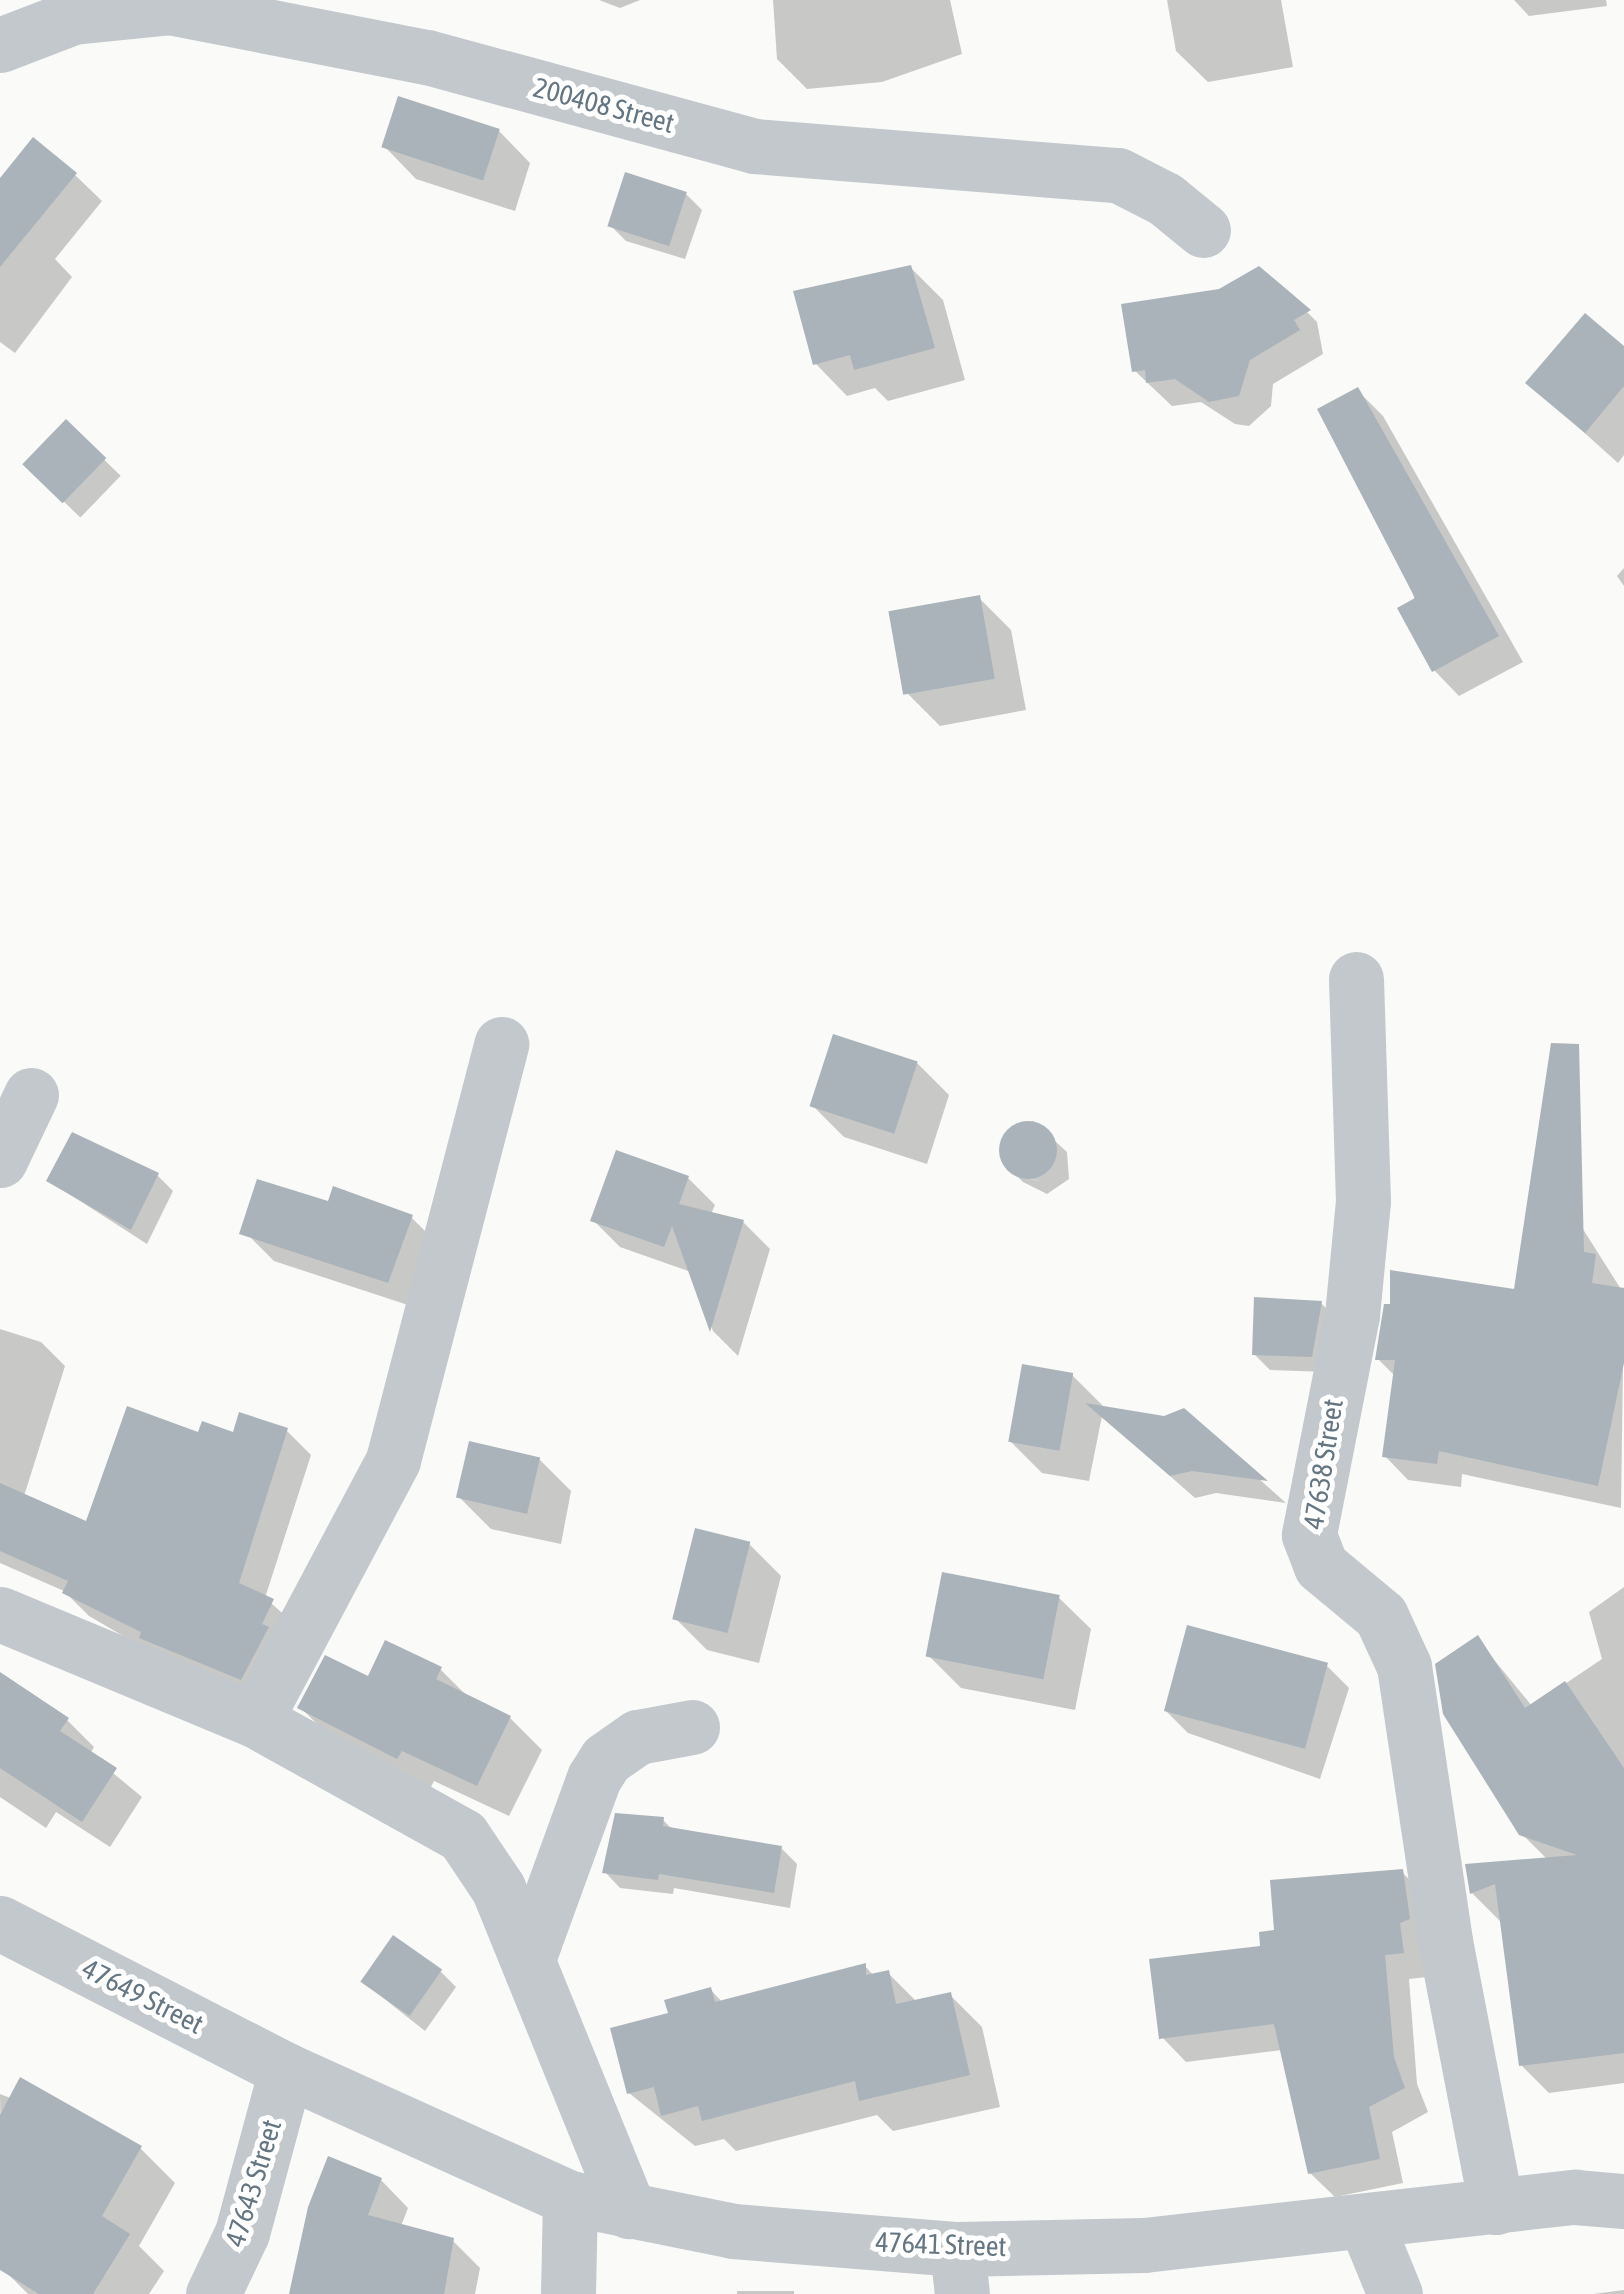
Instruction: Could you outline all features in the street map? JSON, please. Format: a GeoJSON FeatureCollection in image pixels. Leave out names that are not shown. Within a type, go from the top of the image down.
{"type":"FeatureCollection","features":[{"type":"Feature","properties":{"kind":"street","name":"200408 Street"},"geometry":{"type":"LineString","coordinates":[[0,45],[73,17],[168,7],[427,58],[754,146],[1118,176],[1165,199],[1203,230]]}},
{"type":"Feature","properties":{"kind":"street","name":"47638 Street"},"geometry":{"type":"LineString","coordinates":[[1356,979],[1364,1202],[1352,1315],[1309,1536],[1320,1566],[1381,1616],[1400,1652],[1496,2207]]}},
{"type":"Feature","properties":{"kind":"street"},"geometry":{"type":"LineString","coordinates":[[256,1720],[393,1460],[501,1044]]}},
{"type":"Feature","properties":{"kind":"street"},"geometry":{"type":"LineString","coordinates":[[0,1160],[31,1094]]}},
{"type":"Feature","properties":{"kind":"street"},"geometry":{"type":"LineString","coordinates":[[0,1614],[256,1720],[463,1836],[498,1888],[629,2210]]}},
{"type":"Feature","properties":{"kind":"street"},"geometry":{"type":"LineString","coordinates":[[528,1959],[606,1759],[638,1737],[692,1727]]}},
{"type":"Feature","properties":{"kind":"street","name":"47649 Street"},"geometry":{"type":"LineString","coordinates":[[0,1923],[286,2070]]}},
{"type":"Feature","properties":{"kind":"street","name":"47641 Street"},"geometry":{"type":"LineString","coordinates":[[286,2070],[570,2198],[959,2271],[1575,2197],[1624,2201]]}},
{"type":"Feature","properties":{"kind":"street","name":"47643 Street"},"geometry":{"type":"LineString","coordinates":[[213,2294],[242,2233],[286,2070]]}},
{"type":"Feature","properties":{"kind":"street"},"geometry":{"type":"LineString","coordinates":[[568,2294],[570,2198]]}},
{"type":"Feature","properties":{"kind":"street"},"geometry":{"type":"LineString","coordinates":[[1365,2221],[1395,2294]]}},
{"type":"Feature","properties":{"kind":"building"},"geometry":{"type":"Polygon","coordinates":[[[398,96],[500,129],[483,180],[381,147],[398,96]]]}},
{"type":"Feature","properties":{"kind":"building"},"geometry":{"type":"Polygon","coordinates":[[[33,137],[77,173],[0,267],[0,178],[33,137]]]}},
{"type":"Feature","properties":{"kind":"building"},"geometry":{"type":"Polygon","coordinates":[[[625,172],[687,192],[669,246],[607,226],[625,172]]]}},
{"type":"Feature","properties":{"kind":"building"},"geometry":{"type":"Polygon","coordinates":[[[911,265],[935,348],[854,370],[850,355],[813,365],[793,291],[911,265]]]}},
{"type":"Feature","properties":{"kind":"building"},"geometry":{"type":"Polygon","coordinates":[[[1259,266],[1311,310],[1294,320],[1300,330],[1250,360],[1239,396],[1209,402],[1175,379],[1146,383],[1145,370],[1132,372],[1121,304],[1219,289],[1259,266]]]}},
{"type":"Feature","properties":{"kind":"building"},"geometry":{"type":"Polygon","coordinates":[[[1585,313],[1624,346],[1624,386],[1585,433],[1525,383],[1585,313]]]}},
{"type":"Feature","properties":{"kind":"building"},"geometry":{"type":"Polygon","coordinates":[[[1358,387],[1499,636],[1432,672],[1397,608],[1415,598],[1317,409],[1358,387]]]}},
{"type":"Feature","properties":{"kind":"building"},"geometry":{"type":"Polygon","coordinates":[[[66,419],[106,458],[63,503],[22,464],[66,419]]]}},
{"type":"Feature","properties":{"kind":"building"},"geometry":{"type":"Polygon","coordinates":[[[980,595],[995,679],[903,695],[888,611],[980,595]]]}},
{"type":"Feature","properties":{"kind":"building"},"geometry":{"type":"Polygon","coordinates":[[[833,1034],[918,1062],[894,1134],[810,1106],[833,1034]]]}},
{"type":"Feature","properties":{"kind":"building"},"geometry":{"type":"Polygon","coordinates":[[[1551,1043],[1579,1044],[1584,1252],[1596,1254],[1592,1283],[1624,1288],[1624,1363],[1598,1486],[1439,1451],[1437,1464],[1382,1457],[1395,1360],[1375,1360],[1384,1304],[1390,1304],[1390,1270],[1514,1289],[1551,1043]]]}},
{"type":"Feature","properties":{"kind":"building"},"geometry":{"type":"Polygon","coordinates":[[[1028,1121],[1048,1130],[1057,1150],[1048,1170],[1028,1179],[1008,1170],[999,1150],[1008,1130],[1028,1121]]]}},
{"type":"Feature","properties":{"kind":"building"},"geometry":{"type":"Polygon","coordinates":[[[72,1132],[159,1173],[131,1230],[46,1181],[72,1132]]]}},
{"type":"Feature","properties":{"kind":"building"},"geometry":{"type":"Polygon","coordinates":[[[616,1150],[689,1176],[679,1204],[744,1220],[710,1332],[672,1226],[664,1247],[590,1221],[616,1150]]]}},
{"type":"Feature","properties":{"kind":"building"},"geometry":{"type":"Polygon","coordinates":[[[257,1179],[328,1201],[333,1186],[413,1215],[388,1283],[239,1234],[257,1179]]]}},
{"type":"Feature","properties":{"kind":"building"},"geometry":{"type":"Polygon","coordinates":[[[1254,1297],[1322,1301],[1312,1357],[1252,1355],[1254,1297]]]}},
{"type":"Feature","properties":{"kind":"building"},"geometry":{"type":"Polygon","coordinates":[[[1022,1364],[1073,1373],[1059,1451],[1008,1442],[1022,1364]]]}},
{"type":"Feature","properties":{"kind":"building"},"geometry":{"type":"Polygon","coordinates":[[[1085,1403],[1164,1416],[1184,1408],[1268,1481],[1192,1471],[1170,1476],[1085,1403]]]}},
{"type":"Feature","properties":{"kind":"building"},"geometry":{"type":"Polygon","coordinates":[[[127,1406],[198,1432],[202,1421],[233,1432],[239,1412],[288,1428],[239,1583],[274,1599],[262,1624],[269,1627],[241,1680],[139,1638],[141,1632],[62,1593],[68,1581],[0,1551],[0,1483],[86,1521],[127,1406]]]}},
{"type":"Feature","properties":{"kind":"building"},"geometry":{"type":"Polygon","coordinates":[[[469,1441],[540,1457],[527,1514],[456,1498],[469,1441]]]}},
{"type":"Feature","properties":{"kind":"building"},"geometry":{"type":"Polygon","coordinates":[[[695,1528],[750,1542],[728,1633],[672,1619],[695,1528]]]}},
{"type":"Feature","properties":{"kind":"building"},"geometry":{"type":"Polygon","coordinates":[[[942,1572],[1060,1595],[1043,1679],[926,1656],[942,1572]]]}},
{"type":"Feature","properties":{"kind":"building"},"geometry":{"type":"Polygon","coordinates":[[[1187,1625],[1328,1663],[1305,1749],[1164,1711],[1187,1625]]]}},
{"type":"Feature","properties":{"kind":"building"},"geometry":{"type":"Polygon","coordinates":[[[1478,1635],[1525,1708],[1565,1681],[1624,1768],[1624,2053],[1519,2066],[1495,1884],[1470,1894],[1465,1864],[1577,1855],[1519,1835],[1443,1714],[1435,1664],[1478,1635]]]}},
{"type":"Feature","properties":{"kind":"building"},"geometry":{"type":"Polygon","coordinates":[[[385,1640],[442,1667],[436,1679],[511,1716],[477,1786],[402,1751],[397,1759],[297,1708],[325,1655],[368,1676],[385,1640]]]}},
{"type":"Feature","properties":{"kind":"building"},"geometry":{"type":"Polygon","coordinates":[[[0,1672],[69,1718],[60,1731],[117,1768],[82,1822],[0,1768],[0,1672]]]}},
{"type":"Feature","properties":{"kind":"building"},"geometry":{"type":"Polygon","coordinates":[[[615,1813],[664,1817],[663,1826],[782,1846],[774,1893],[659,1874],[658,1880],[602,1873],[615,1813]]]}},
{"type":"Feature","properties":{"kind":"building"},"geometry":{"type":"Polygon","coordinates":[[[1403,1869],[1410,1919],[1400,1923],[1404,1953],[1385,1955],[1394,2057],[1405,2088],[1369,2107],[1380,2159],[1308,2174],[1274,2024],[1159,2039],[1149,1959],[1260,1946],[1259,1932],[1274,1930],[1270,1880],[1403,1869]]]}},
{"type":"Feature","properties":{"kind":"building"},"geometry":{"type":"Polygon","coordinates":[[[393,1935],[442,1969],[409,2016],[360,1982],[393,1935]]]}},
{"type":"Feature","properties":{"kind":"building"},"geometry":{"type":"Polygon","coordinates":[[[866,1963],[866,1975],[889,1970],[896,2004],[951,1992],[970,2075],[859,2101],[855,2081],[702,2121],[698,2106],[661,2116],[654,2087],[627,2094],[610,2028],[668,2013],[664,2000],[711,1987],[715,2002],[866,1963]]]}},
{"type":"Feature","properties":{"kind":"building"},"geometry":{"type":"Polygon","coordinates":[[[20,2077],[142,2146],[102,2216],[130,2234],[93,2294],[39,2294],[0,2270],[0,2115],[20,2077]]]}},
{"type":"Feature","properties":{"kind":"building"},"geometry":{"type":"Polygon","coordinates":[[[328,2156],[382,2178],[368,2215],[454,2238],[444,2294],[289,2294],[308,2207],[328,2156]]]}}]}
